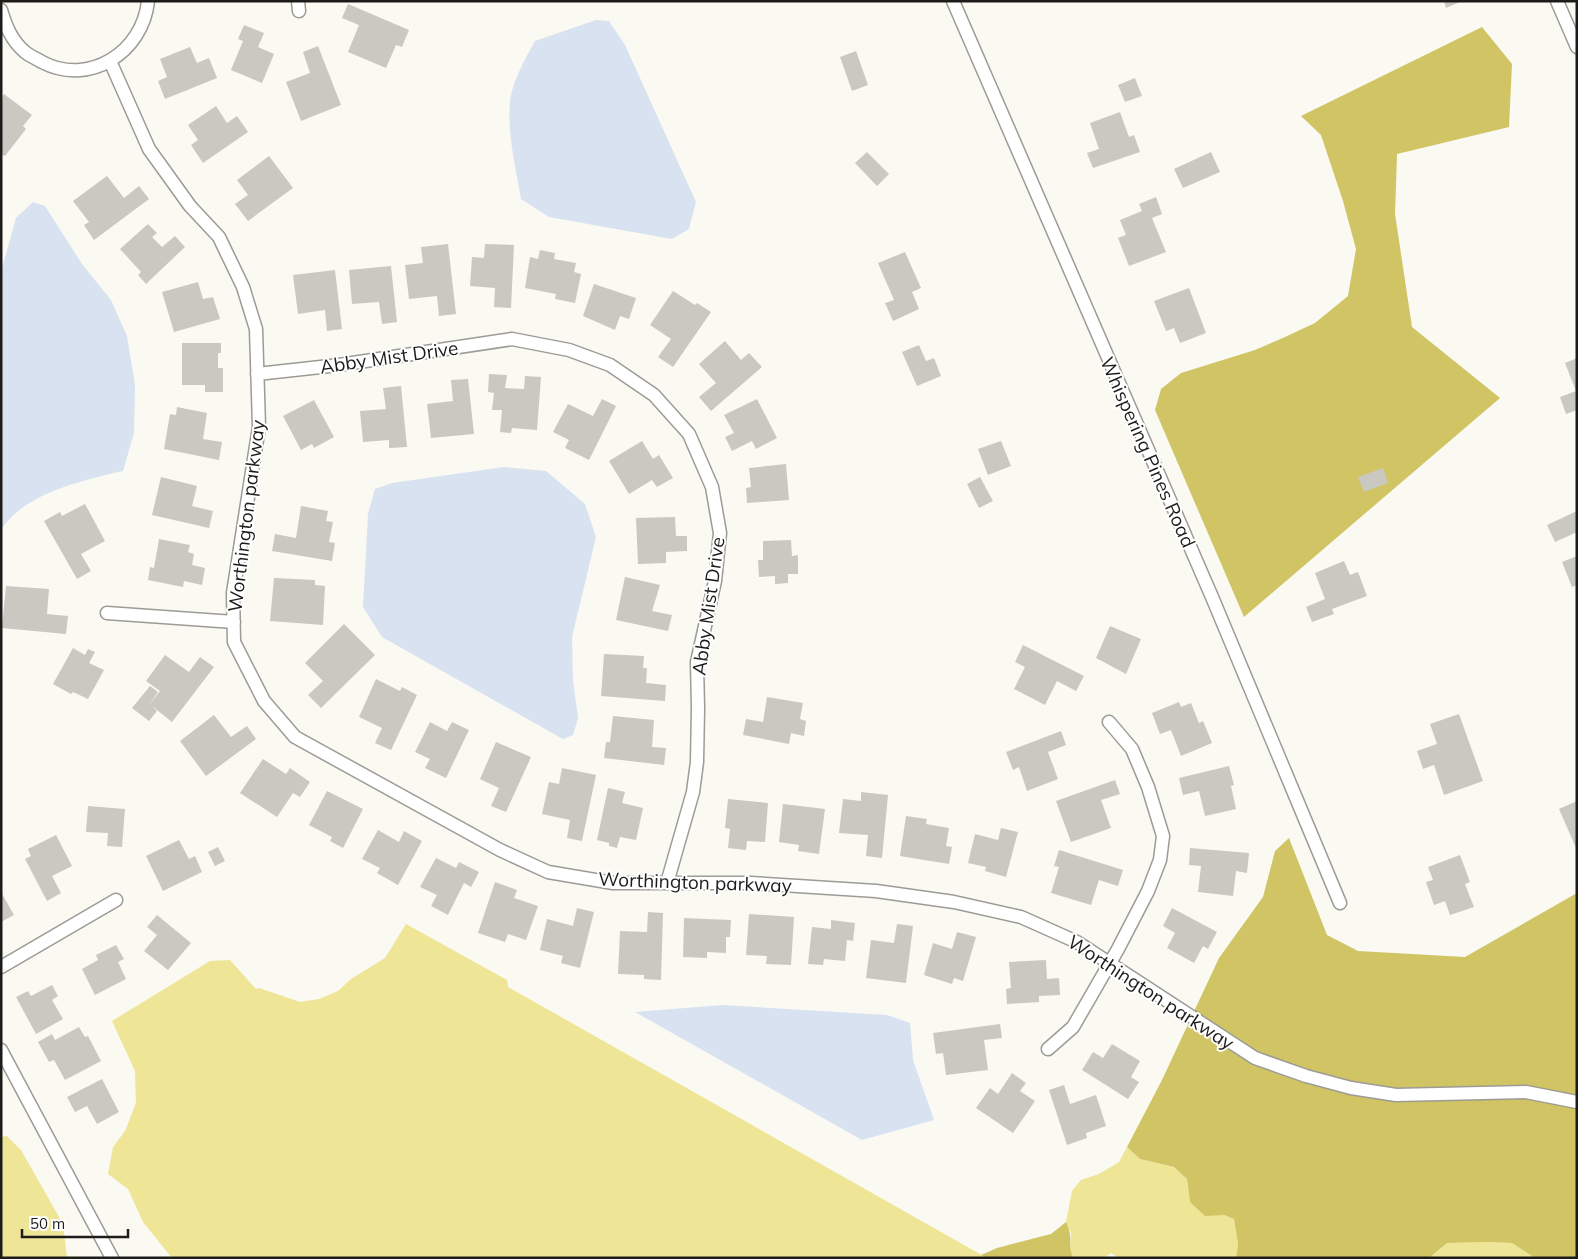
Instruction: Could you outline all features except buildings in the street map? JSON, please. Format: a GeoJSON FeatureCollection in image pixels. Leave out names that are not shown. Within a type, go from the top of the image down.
{"type":"FeatureCollection","features":[{"type":"Feature","properties":{"kind":"street"},"geometry":{"type":"LineString","coordinates":[[1,10],[10,34],[26,53],[52,67],[82,70],[110,62],[133,43],[147,17],[148,1]]}},
{"type":"Feature","properties":{"kind":"street","name":"Whispering Pines Road"},"geometry":{"type":"LineString","coordinates":[[953,1],[1212,597],[1340,903]]}},
{"type":"Feature","properties":{"kind":"street"},"geometry":{"type":"LineString","coordinates":[[1557,1],[1577,47]]}},
{"type":"Feature","properties":{"kind":"street"},"geometry":{"type":"LineString","coordinates":[[1,44],[10,34]]}},
{"type":"Feature","properties":{"kind":"street","name":"Worthington parkway"},"geometry":{"type":"LineString","coordinates":[[110,62],[149,149],[190,206],[219,238],[243,286],[256,329],[259,427],[233,593],[234,642],[264,701],[295,737],[500,850],[548,872],[613,883],[751,883],[876,891],[954,902],[1021,917],[1077,942],[1255,1058],[1306,1076],[1350,1088],[1396,1094],[1526,1092],[1577,1102]]}},
{"type":"Feature","properties":{"kind":"street","name":"Abby Mist Drive"},"geometry":{"type":"LineString","coordinates":[[257,374],[339,365],[512,339],[569,350],[610,365],[654,395],[689,434],[712,487],[720,533],[716,580],[697,662],[698,735],[693,792],[666,883]]}},
{"type":"Feature","properties":{"kind":"street"},"geometry":{"type":"LineString","coordinates":[[107,613],[234,622]]}},
{"type":"Feature","properties":{"kind":"street"},"geometry":{"type":"LineString","coordinates":[[1048,1049],[1073,1027],[1148,891],[1160,860],[1163,836],[1148,787],[1132,749],[1109,722]]}},
{"type":"Feature","properties":{"kind":"street"},"geometry":{"type":"LineString","coordinates":[[1,967],[116,900]]}},
{"type":"Feature","properties":{"kind":"street"},"geometry":{"type":"LineString","coordinates":[[1,1050],[112,1258]]}},
{"type":"Feature","properties":{"kind":"shaded area"},"geometry":{"type":"Polygon","coordinates":[[[1482,27],[1512,64],[1509,127],[1397,154],[1395,214],[1412,327],[1500,398],[1244,617],[1155,410],[1161,389],[1181,373],[1255,350],[1315,323],[1348,296],[1356,249],[1343,201],[1321,135],[1301,116],[1482,27]]]}},
{"type":"Feature","properties":{"kind":"shaded area"},"geometry":{"type":"Polygon","coordinates":[[[1289,838],[1327,935],[1358,951],[1465,957],[1577,893],[1577,1258],[1535,1258],[1512,1243],[1487,1242],[1447,1243],[1429,1258],[1236,1258],[1238,1244],[1234,1219],[1224,1215],[1205,1216],[1190,1202],[1187,1179],[1174,1167],[1140,1159],[1127,1147],[1162,1080],[1219,958],[1263,897],[1275,851],[1289,838]]]}},
{"type":"Feature","properties":{"kind":"shaded area"},"geometry":{"type":"Polygon","coordinates":[[[406,924],[507,980],[508,987],[987,1258],[172,1258],[143,1222],[128,1189],[108,1174],[113,1147],[125,1131],[136,1103],[135,1071],[112,1021],[210,961],[230,960],[256,989],[259,988],[300,1002],[319,999],[338,991],[351,979],[385,958],[406,924]]]}},
{"type":"Feature","properties":{"kind":"shaded area"},"geometry":{"type":"Polygon","coordinates":[[[7,1136],[21,1150],[63,1224],[67,1258],[1,1258],[1,1137],[7,1136]]]}},
{"type":"Feature","properties":{"kind":"shaded area"},"geometry":{"type":"Polygon","coordinates":[[[1127,1147],[1140,1159],[1174,1167],[1187,1179],[1190,1202],[1234,1219],[1238,1244],[1236,1258],[1119,1258],[1111,1253],[1104,1258],[1073,1258],[1070,1251],[1071,1233],[1066,1222],[1072,1191],[1081,1180],[1099,1174],[1119,1162],[1127,1147]]]}},
{"type":"Feature","properties":{"kind":"shaded area"},"geometry":{"type":"Polygon","coordinates":[[[1066,1222],[1070,1233],[1070,1249],[1073,1258],[987,1258],[981,1255],[997,1248],[1051,1234],[1066,1222]]]}},
{"type":"Feature","properties":{"kind":"shaded area"},"geometry":{"type":"Polygon","coordinates":[[[1447,1243],[1512,1243],[1535,1258],[1429,1258],[1447,1243]]]}},
{"type":"Feature","properties":{"kind":"water"},"geometry":{"type":"Polygon","coordinates":[[[596,20],[609,21],[625,45],[696,202],[689,229],[672,239],[549,217],[521,199],[512,151],[509,114],[511,94],[516,79],[535,41],[596,20]]]}},
{"type":"Feature","properties":{"kind":"water"},"geometry":{"type":"Polygon","coordinates":[[[33,202],[45,206],[82,264],[111,300],[127,336],[135,385],[134,433],[123,471],[73,484],[39,497],[11,517],[1,530],[1,272],[16,218],[33,202]]]}},
{"type":"Feature","properties":{"kind":"water"},"geometry":{"type":"Polygon","coordinates":[[[504,467],[546,471],[585,504],[596,537],[572,637],[573,680],[578,718],[573,735],[563,739],[382,637],[363,607],[368,514],[375,489],[392,483],[504,467]]]}},
{"type":"Feature","properties":{"kind":"water"},"geometry":{"type":"Polygon","coordinates":[[[723,1005],[887,1015],[910,1023],[913,1060],[934,1120],[862,1140],[635,1012],[723,1005]]]}}]}
